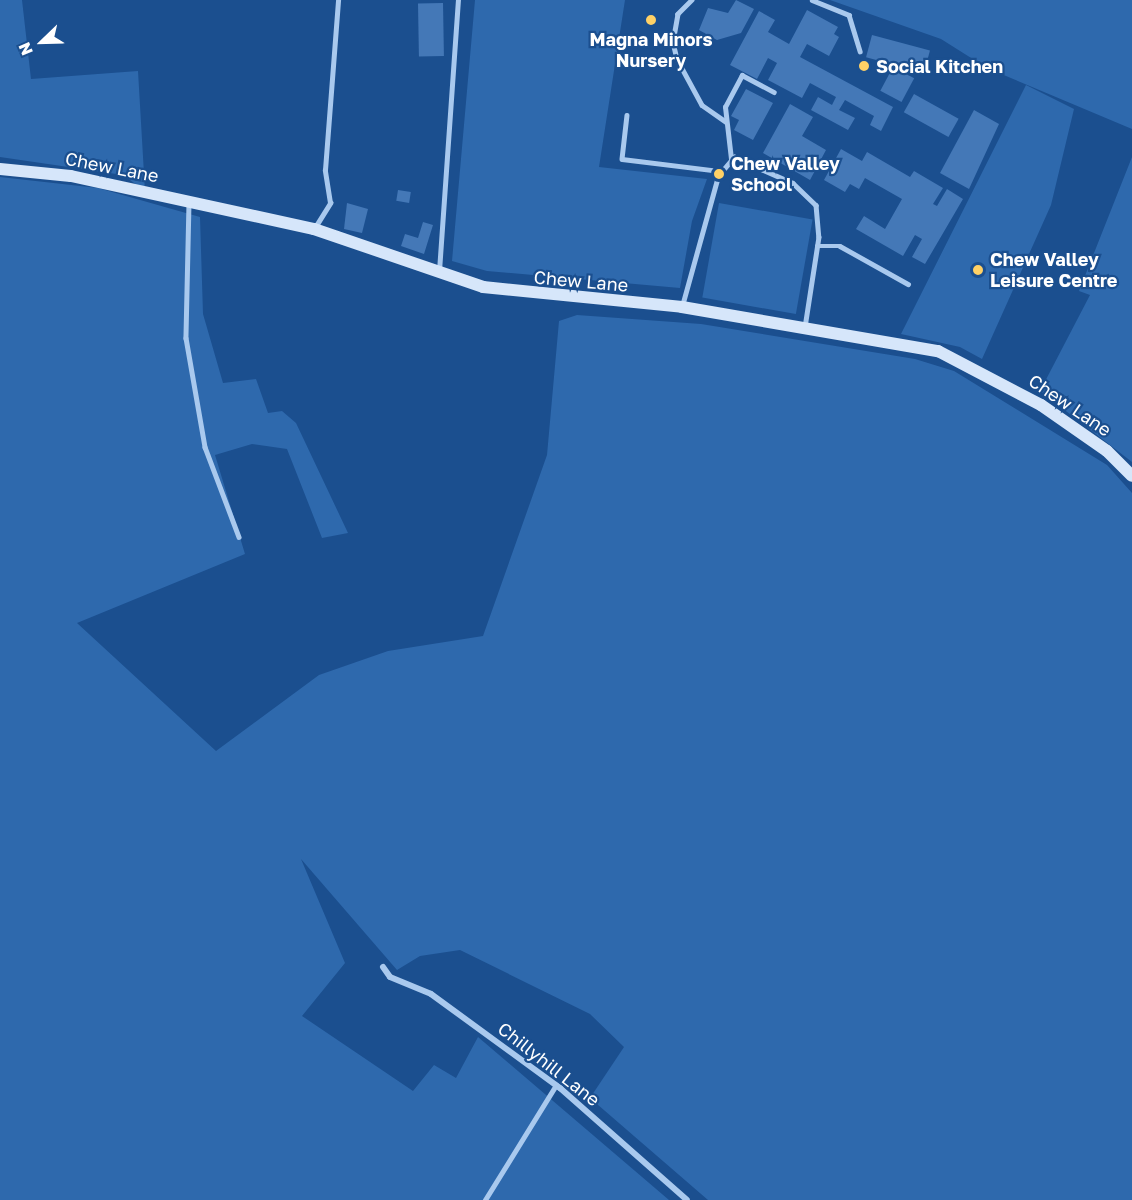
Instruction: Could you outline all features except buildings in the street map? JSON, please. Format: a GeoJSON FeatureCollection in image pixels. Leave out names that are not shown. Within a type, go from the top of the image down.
{"type":"FeatureCollection","features":[{"type":"Feature","properties":{"kind":"main road","name":"Chew Lane"},"geometry":{"type":"LineString","coordinates":[[0,169],[71,176],[314,229],[483,287],[536,296],[681,307],[955,357],[1041,405],[1107,451],[1132,476]]}},
{"type":"Feature","properties":{"kind":"street","name":"Chillyhill Lane"},"geometry":{"type":"LineString","coordinates":[[382,967],[390,977],[431,994],[556,1085],[687,1200]]}},
{"type":"Feature","properties":{"kind":"lane"},"geometry":{"type":"LineString","coordinates":[[314,229],[330,203],[325,170],[338,0]]}},
{"type":"Feature","properties":{"kind":"lane"},"geometry":{"type":"LineString","coordinates":[[439,270],[458,0]]}},
{"type":"Feature","properties":{"kind":"lane"},"geometry":{"type":"LineString","coordinates":[[692,0],[678,14],[677,59],[702,105],[726,122]]}},
{"type":"Feature","properties":{"kind":"lane"},"geometry":{"type":"LineString","coordinates":[[812,0],[849,15],[860,51]]}},
{"type":"Feature","properties":{"kind":"lane"},"geometry":{"type":"LineString","coordinates":[[731,159],[725,107],[742,75],[774,92]]}},
{"type":"Feature","properties":{"kind":"lane"},"geometry":{"type":"LineString","coordinates":[[627,116],[622,159],[720,171]]}},
{"type":"Feature","properties":{"kind":"lane"},"geometry":{"type":"LineString","coordinates":[[681,307],[720,171],[731,159]]}},
{"type":"Feature","properties":{"kind":"lane"},"geometry":{"type":"LineString","coordinates":[[731,159],[747,160],[807,194],[820,220],[805,330]]}},
{"type":"Feature","properties":{"kind":"lane"},"geometry":{"type":"LineString","coordinates":[[189,200],[186,338],[205,447],[239,537]]}},
{"type":"Feature","properties":{"kind":"lane"},"geometry":{"type":"LineString","coordinates":[[817,246],[840,246],[908,284]]}},
{"type":"Feature","properties":{"kind":"lane"},"geometry":{"type":"LineString","coordinates":[[485,1200],[556,1085]]}},
{"type":"Feature","properties":{"kind":"shaded area"},"geometry":{"type":"Polygon","coordinates":[[[0,0],[22,0],[31,79],[138,71],[145,191],[123,175],[0,157],[0,0]]]}},
{"type":"Feature","properties":{"kind":"shaded area"},"geometry":{"type":"Polygon","coordinates":[[[475,0],[625,0],[599,167],[707,179],[692,221],[680,288],[487,271],[452,261],[475,0]]]}},
{"type":"Feature","properties":{"kind":"shaded area"},"geometry":{"type":"Polygon","coordinates":[[[830,0],[1132,0],[1132,129],[987,68],[941,39],[830,0]]]}},
{"type":"Feature","properties":{"kind":"shaded area","name":"Chew Valley Leisure Centre"},"geometry":{"type":"Polygon","coordinates":[[[1026,85],[1074,109],[1051,205],[982,359],[960,347],[901,334],[1026,85]]]}},
{"type":"Feature","properties":{"kind":"shaded area"},"geometry":{"type":"Polygon","coordinates":[[[1132,157],[1132,462],[1040,391],[1090,295],[1079,291],[1132,157]]]}},
{"type":"Feature","properties":{"kind":"shaded area"},"geometry":{"type":"Polygon","coordinates":[[[0,177],[98,188],[200,217],[203,314],[223,383],[256,379],[268,413],[282,411],[296,423],[348,533],[322,538],[287,449],[252,444],[215,455],[245,554],[77,623],[216,751],[319,675],[388,651],[483,636],[547,455],[559,321],[577,315],[701,324],[915,359],[954,371],[1107,465],[1132,493],[1132,1200],[708,1200],[590,1098],[624,1047],[590,1014],[460,950],[420,956],[397,970],[301,859],[345,963],[302,1016],[413,1091],[434,1065],[456,1078],[478,1037],[669,1200],[0,1200],[0,177]]]}},
{"type":"Feature","properties":{"kind":"shaded area"},"geometry":{"type":"Polygon","coordinates":[[[719,203],[813,219],[796,314],[702,298],[719,203]]]}},
{"type":"Feature","properties":{"kind":"place","name":"Magna Minors Nursery"},"geometry":{"type":"Point","coordinates":[651,20]}},
{"type":"Feature","properties":{"kind":"place","name":"Social Kitchen"},"geometry":{"type":"Point","coordinates":[864,66]}},
{"type":"Feature","properties":{"kind":"place","name":"Chew Valley School"},"geometry":{"type":"Point","coordinates":[719,174]}},
{"type":"Feature","properties":{"kind":"place","name":"Chew Valley Leisure Centre"},"geometry":{"type":"Point","coordinates":[978,270]}}]}
